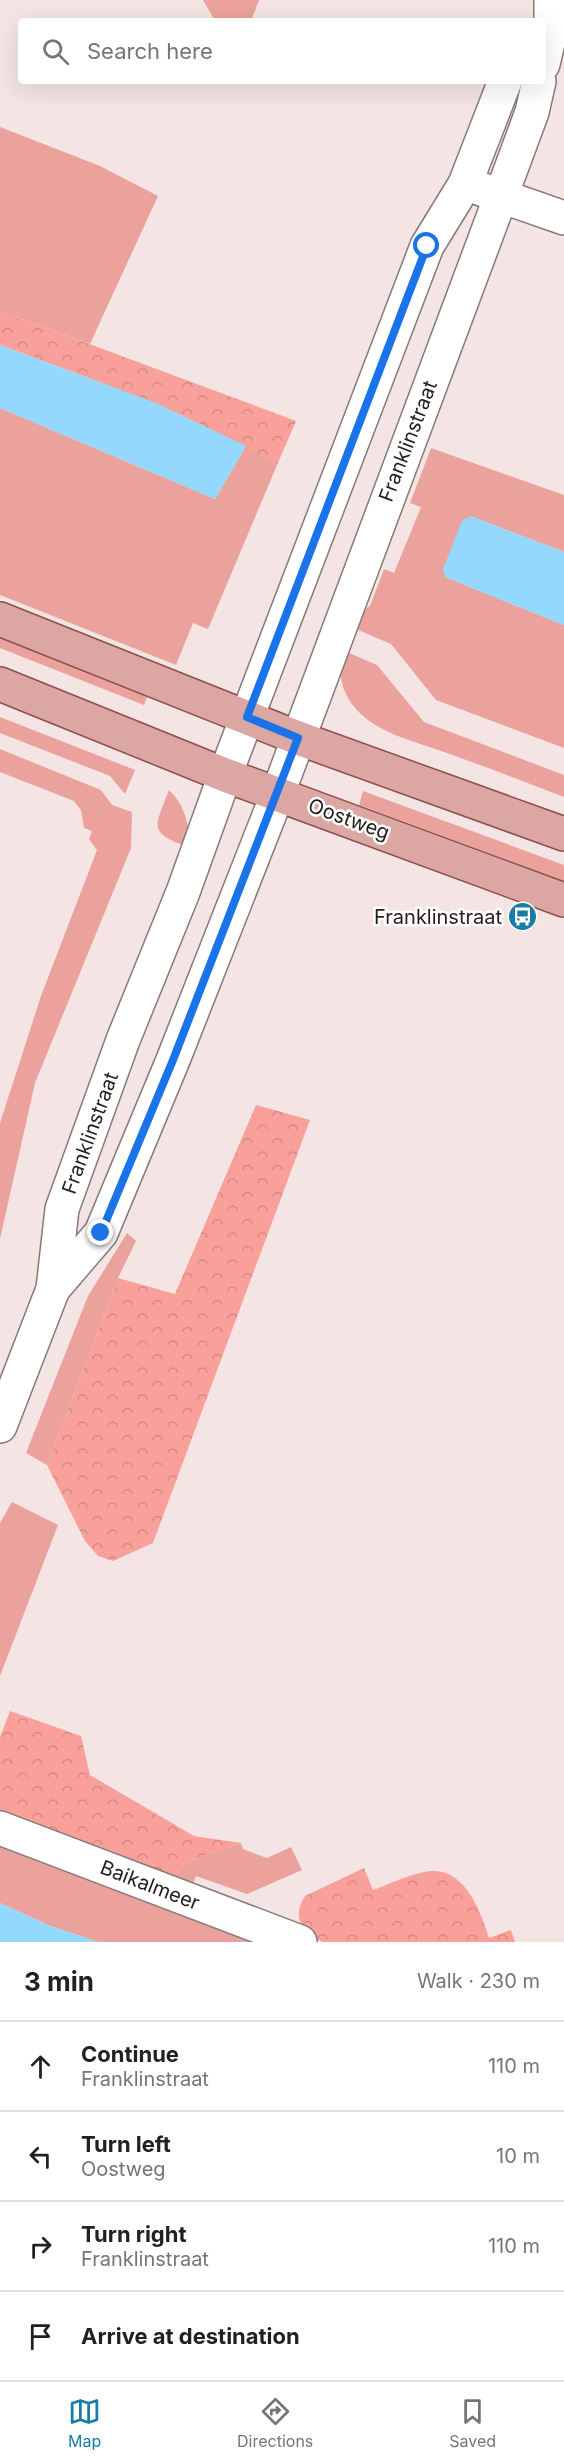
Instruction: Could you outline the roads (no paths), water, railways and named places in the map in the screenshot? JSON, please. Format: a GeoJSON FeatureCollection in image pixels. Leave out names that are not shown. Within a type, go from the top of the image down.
{"type":"FeatureCollection","features":[{"type":"Feature","properties":{"kind":"main road"},"geometry":{"type":"LineString","coordinates":[[0,619],[298,738],[564,834]]}},
{"type":"Feature","properties":{"kind":"main road","name":"Oostweg"},"geometry":{"type":"LineString","coordinates":[[0,684],[225,775],[564,900]]}},
{"type":"Feature","properties":{"kind":"street"},"geometry":{"type":"LineString","coordinates":[[529,18],[543,0]]}},
{"type":"Feature","properties":{"kind":"street"},"geometry":{"type":"LineString","coordinates":[[546,51],[551,30],[551,0]]}},
{"type":"Feature","properties":{"kind":"street","name":"Franklinstraat"},"geometry":{"type":"LineString","coordinates":[[0,1426],[53,1289],[62,1209],[123,1040],[183,892],[225,775],[427,246],[465,184],[504,84]]}},
{"type":"Feature","properties":{"kind":"street","name":"Franklinstraat"},"geometry":{"type":"LineString","coordinates":[[53,1289],[101,1233],[173,1060],[278,793],[501,196],[531,112],[538,84]]}},
{"type":"Feature","properties":{"kind":"street"},"geometry":{"type":"LineString","coordinates":[[465,184],[564,218]]}},
{"type":"Feature","properties":{"kind":"street","name":"Baikalmeer"},"geometry":{"type":"LineString","coordinates":[[0,1828],[300,1942]]}},
{"type":"Feature","properties":{"kind":"water"},"geometry":{"type":"Polygon","coordinates":[[[0,345],[156,403],[246,446],[215,499],[0,408],[0,345]]]}},
{"type":"Feature","properties":{"kind":"water"},"geometry":{"type":"Polygon","coordinates":[[[470,516],[564,552],[564,625],[445,577],[443,569],[462,521],[470,516]]]}},
{"type":"Feature","properties":{"kind":"water"},"geometry":{"type":"Polygon","coordinates":[[[0,1903],[48,1925],[98,1942],[0,1942],[0,1903]]]}},
{"type":"Feature","properties":{"kind":"place","name":"Franklinstraat"},"geometry":{"type":"Point","coordinates":[523,917]}}]}
